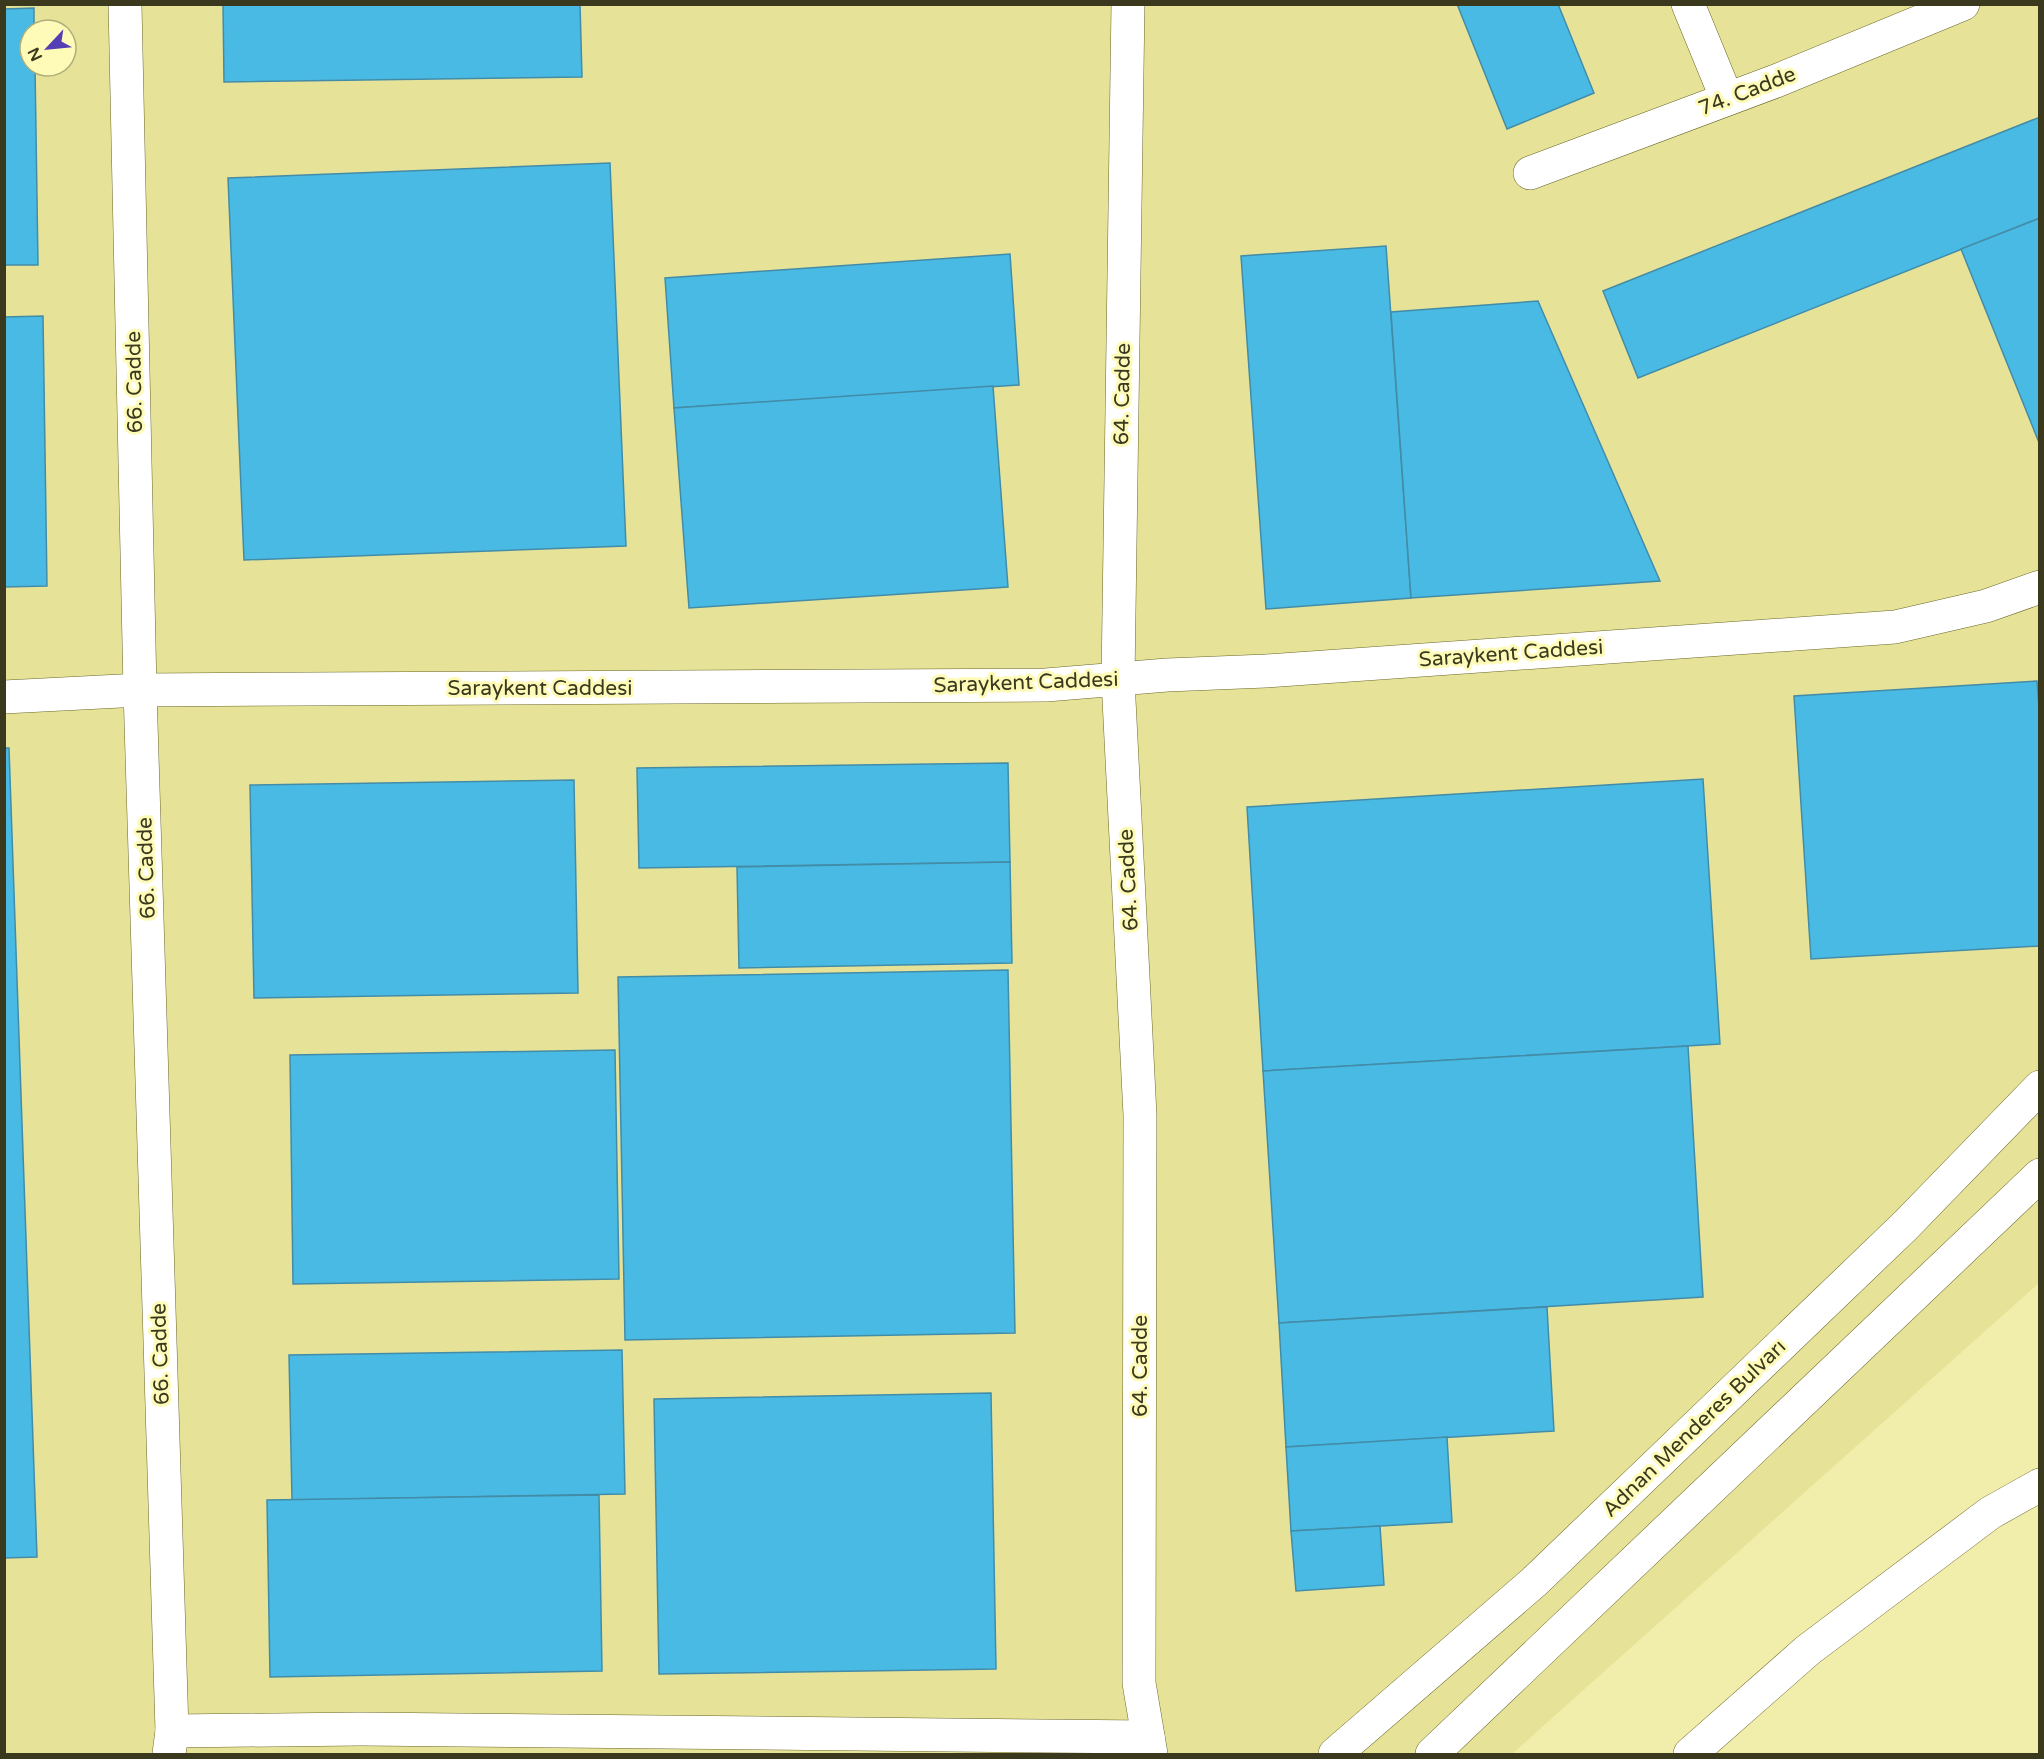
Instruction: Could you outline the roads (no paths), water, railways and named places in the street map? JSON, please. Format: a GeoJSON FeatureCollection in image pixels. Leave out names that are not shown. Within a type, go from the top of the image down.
{"type":"FeatureCollection","features":[{"type":"Feature","properties":{"kind":"main road","name":"66. Cadde"},"geometry":{"type":"LineString","coordinates":[[125,4],[140,690],[170,1743]]}},
{"type":"Feature","properties":{"kind":"main road","name":"64. Cadde"},"geometry":{"type":"LineString","coordinates":[[1128,4],[1119,680],[1140,1115],[1139,1683],[1150,1746]]}},
{"type":"Feature","properties":{"kind":"main road"},"geometry":{"type":"LineString","coordinates":[[1688,4],[1728,99]]}},
{"type":"Feature","properties":{"kind":"main road","name":"74. Cadde"},"geometry":{"type":"LineString","coordinates":[[1530,174],[1728,99],[1963,4]]}},
{"type":"Feature","properties":{"kind":"main road","name":"Saraykent Caddesi"},"geometry":{"type":"LineString","coordinates":[[4,697],[140,690],[1046,685],[1895,627],[1986,606],[2040,587]]}},
{"type":"Feature","properties":{"kind":"main road","name":"Adnan Menderes Bulvarı"},"geometry":{"type":"LineString","coordinates":[[1335,1755],[1534,1582],[1905,1226],[2040,1087]]}},
{"type":"Feature","properties":{"kind":"main road"},"geometry":{"type":"LineString","coordinates":[[1432,1755],[2040,1174]]}},
{"type":"Feature","properties":{"kind":"main road"},"geometry":{"type":"LineString","coordinates":[[1690,1755],[1808,1650],[1990,1513],[2040,1485]]}},
{"type":"Feature","properties":{"kind":"main road"},"geometry":{"type":"LineString","coordinates":[[170,1743],[362,1729],[1150,1746]]}}]}
